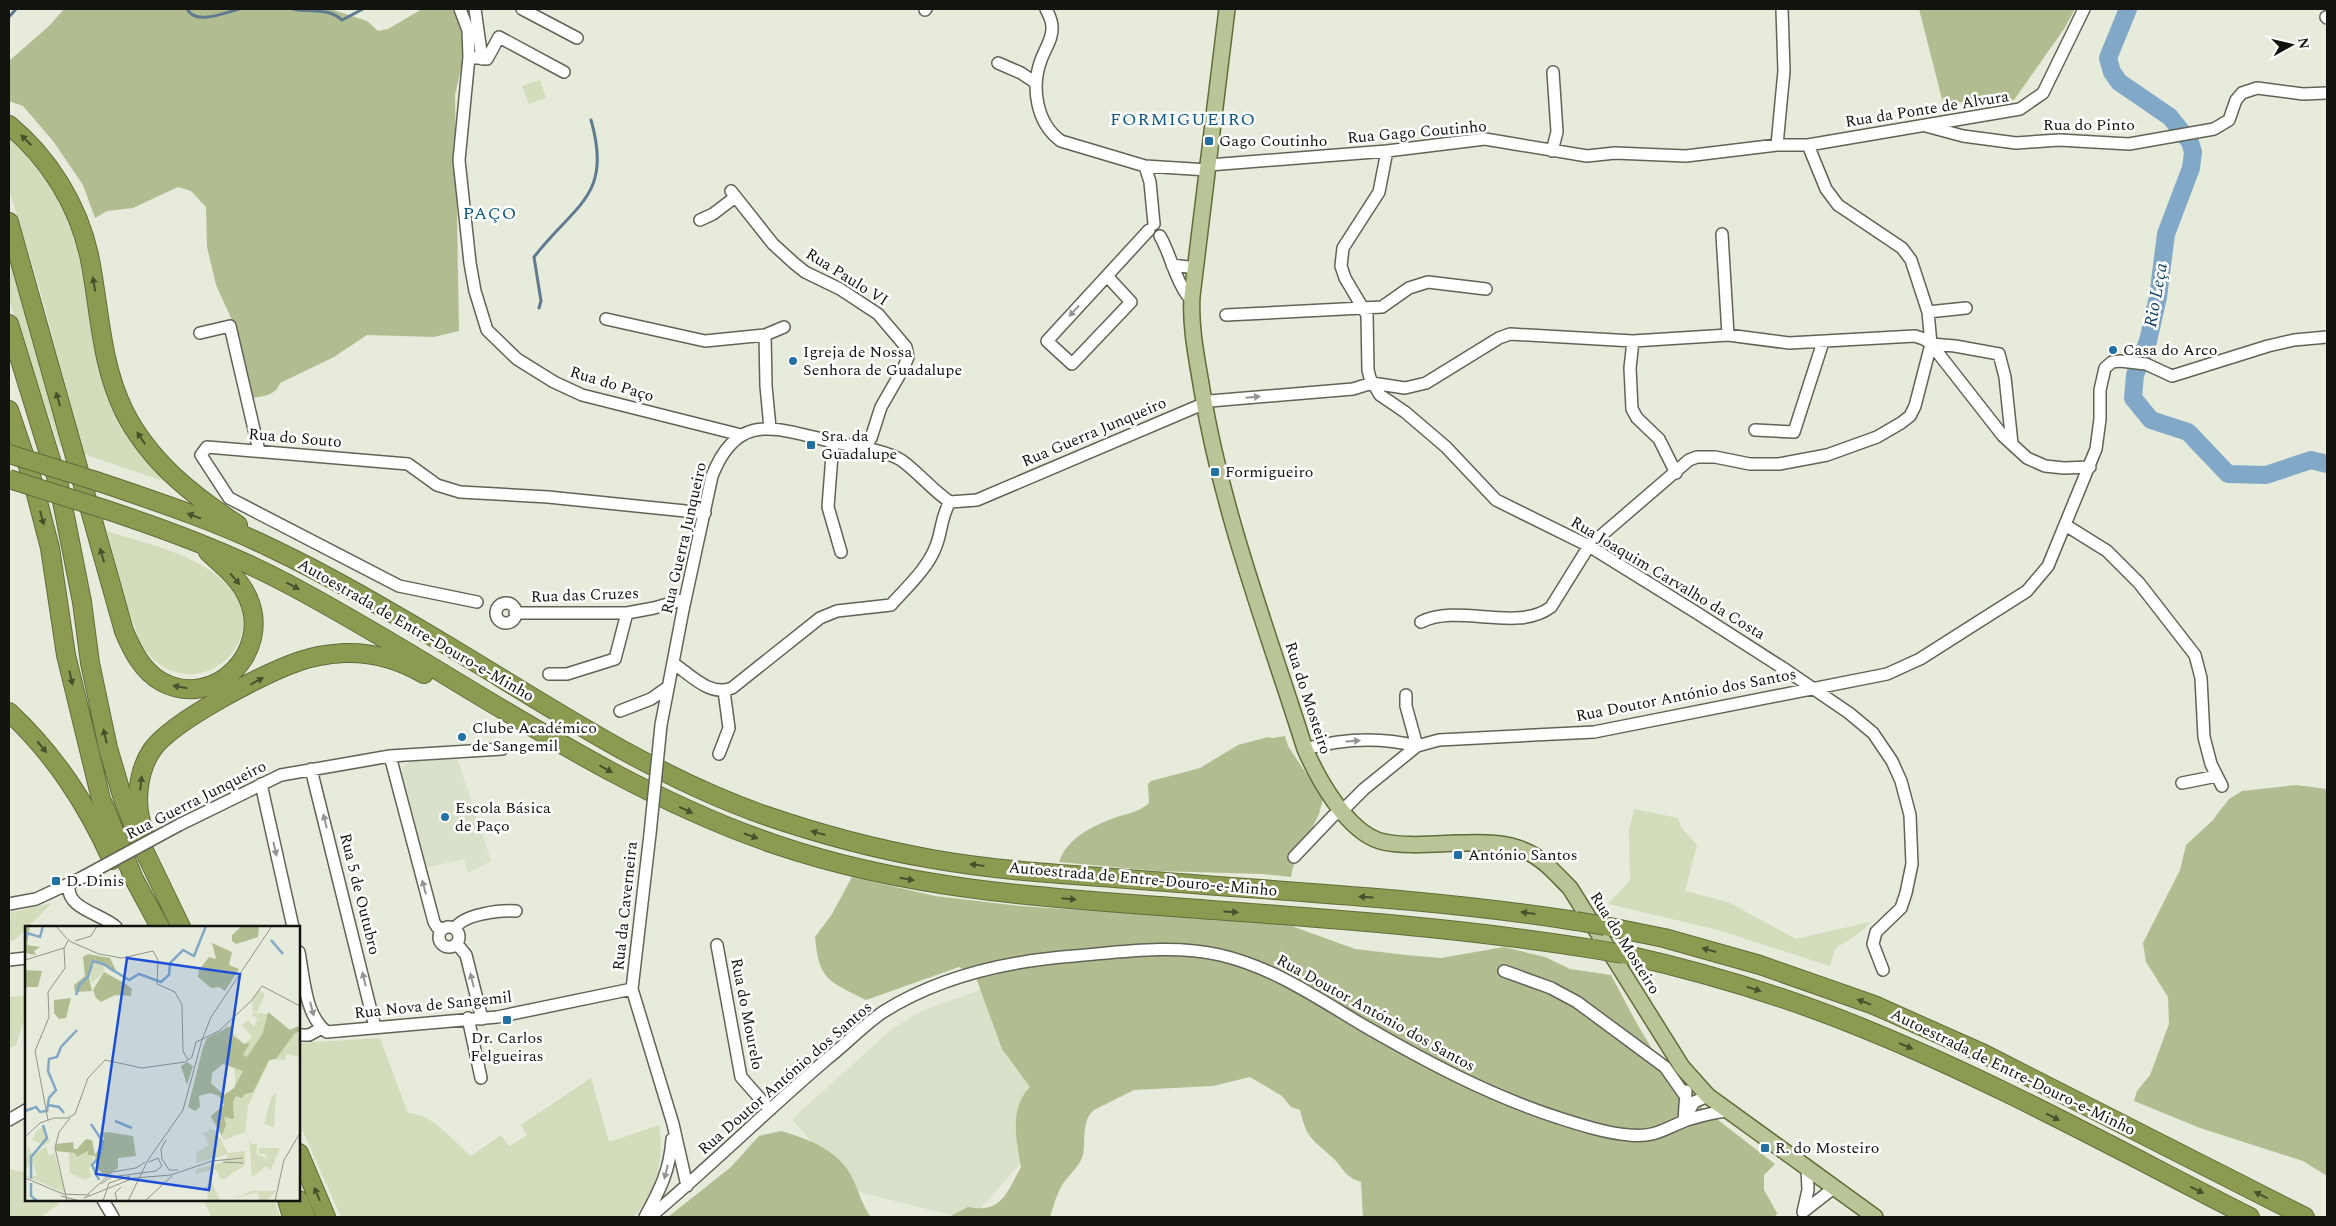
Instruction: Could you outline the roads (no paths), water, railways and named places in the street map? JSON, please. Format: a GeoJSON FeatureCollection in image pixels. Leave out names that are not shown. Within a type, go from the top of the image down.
{"type":"FeatureCollection","features":[{"type":"Feature","properties":{"kind":"highway"},"geometry":{"type":"LineString","coordinates":[[9,125],[46,163],[58,180],[76,216],[89,254],[109,373],[124,411],[135,429],[158,461],[190,492],[271,548]]}},
{"type":"Feature","properties":{"kind":"highway"},"geometry":{"type":"LineString","coordinates":[[9,222],[124,631],[132,650],[145,668],[162,682],[182,688],[204,687],[224,679],[244,659],[255,631],[252,610],[241,586],[200,545]]}},
{"type":"Feature","properties":{"kind":"highway"},"geometry":{"type":"LineString","coordinates":[[9,324],[36,417],[59,486],[70,533],[90,663],[108,748],[123,799],[165,896],[180,926]]}},
{"type":"Feature","properties":{"kind":"highway"},"geometry":{"type":"LineString","coordinates":[[9,362],[36,417]]}},
{"type":"Feature","properties":{"kind":"highway"},"geometry":{"type":"LineString","coordinates":[[9,410],[19,438],[50,548],[66,655],[101,799],[134,879],[159,926]]}},
{"type":"Feature","properties":{"kind":"highway"},"geometry":{"type":"LineString","coordinates":[[9,421],[19,438]]}},
{"type":"Feature","properties":{"kind":"highway","name":"Autoestrada de Entre-Douro-e-Minho"},"geometry":{"type":"LineString","coordinates":[[9,454],[96,481],[184,512],[271,548],[436,639],[601,739],[679,779],[759,813],[832,837],[931,859],[990,867],[1408,900],[1507,910],[1576,920],[1664,938],[1760,965],[1874,1006],[1984,1054],[2305,1217]]}},
{"type":"Feature","properties":{"kind":"highway","name":"Autoestrada de Entre-Douro-e-Minho"},"geometry":{"type":"LineString","coordinates":[[9,479],[104,510],[200,545],[293,586],[473,691],[518,720],[670,802],[744,834],[857,869],[936,885],[995,893],[1412,926],[1512,937],[1623,954],[1746,987],[1878,1034],[1973,1077],[2250,1217]]}},
{"type":"Feature","properties":{"kind":"highway"},"geometry":{"type":"LineString","coordinates":[[165,896],[168,885],[141,822],[139,800],[140,781],[144,766],[152,751],[169,731],[272,673],[302,660],[331,654],[346,653],[379,656],[411,666],[462,695],[473,691]]}},
{"type":"Feature","properties":{"kind":"highway"},"geometry":{"type":"LineString","coordinates":[[9,712],[35,738],[73,787],[92,816],[124,884],[147,926]]}},
{"type":"Feature","properties":{"kind":"highway"},"geometry":{"type":"LineString","coordinates":[[300,1155],[326,1217]]}},
{"type":"Feature","properties":{"kind":"highway"},"geometry":{"type":"LineString","coordinates":[[286,1201],[292,1217]]}},
{"type":"Feature","properties":{"kind":"highway"},"geometry":{"type":"LineString","coordinates":[[299,1201],[306,1217]]}},
{"type":"Feature","properties":{"kind":"main road","name":"Rua do Mosteiro"},"geometry":{"type":"LineString","coordinates":[[1227,9],[1194,274],[1192,324],[1205,404],[1227,505],[1305,749],[1318,778],[1360,830],[1382,842],[1427,844],[1494,842],[1524,850],[1546,864],[1570,888],[1682,1067],[1708,1096],[1875,1217]]}},
{"type":"Feature","properties":{"kind":"street","name":"Rua do Paço"},"geometry":{"type":"LineString","coordinates":[[460,9],[468,30],[469,57],[459,160],[470,263],[475,290],[487,330],[517,359],[554,382],[582,395],[741,434]]}},
{"type":"Feature","properties":{"kind":"street"},"geometry":{"type":"LineString","coordinates":[[474,9],[482,58]]}},
{"type":"Feature","properties":{"kind":"street"},"geometry":{"type":"LineString","coordinates":[[522,9],[577,38]]}},
{"type":"Feature","properties":{"kind":"street","name":"Rua Gago Coutinho"},"geometry":{"type":"LineString","coordinates":[[1046,9],[1051,19],[1052,34],[1040,61],[1036,83],[1039,110],[1047,127],[1056,137],[1073,145],[1145,166],[1208,167],[1387,151],[1485,139],[1587,156],[1615,153],[1686,156],[1777,145]]}},
{"type":"Feature","properties":{"kind":"street"},"geometry":{"type":"LineString","coordinates":[[1777,145],[1784,71],[1782,9]]}},
{"type":"Feature","properties":{"kind":"street","name":"Rua da Ponte de Alvura"},"geometry":{"type":"LineString","coordinates":[[1777,145],[1808,145],[2020,109],[2043,93],[2084,9]]}},
{"type":"Feature","properties":{"kind":"street"},"geometry":{"type":"LineString","coordinates":[[469,57],[487,59],[499,37],[564,72]]}},
{"type":"Feature","properties":{"kind":"street"},"geometry":{"type":"LineString","coordinates":[[998,63],[1021,73],[1036,83]]}},
{"type":"Feature","properties":{"kind":"street"},"geometry":{"type":"LineString","coordinates":[[1552,151],[1557,132],[1553,72]]}},
{"type":"Feature","properties":{"kind":"street","name":"Rua do Pinto"},"geometry":{"type":"LineString","coordinates":[[1920,125],[1963,136],[2016,143],[2059,140],[2129,144],[2214,129],[2229,120],[2236,100],[2242,93],[2257,88],[2303,94],[2327,93]]}},
{"type":"Feature","properties":{"kind":"street"},"geometry":{"type":"LineString","coordinates":[[1421,622],[1429,618],[1468,616],[1531,617],[1542,614],[1551,607],[1589,546],[1689,460],[1696,457],[1715,457],[1750,464],[1779,464],[1827,455],[1877,437],[1902,423],[1910,416],[1915,406],[1930,344],[1928,312],[1911,260],[1902,248],[1838,205],[1826,188],[1808,145]]}},
{"type":"Feature","properties":{"kind":"street"},"geometry":{"type":"LineString","coordinates":[[1387,151],[1379,192],[1346,242],[1340,256],[1344,278],[1364,307],[1368,322],[1368,370],[1372,383],[1405,388],[1426,383],[1499,338],[1510,334],[1633,341],[1728,335],[1789,343],[1915,336],[1924,338],[1930,344],[2003,436],[2027,458],[2045,466],[2064,468],[2090,467]]}},
{"type":"Feature","properties":{"kind":"street"},"geometry":{"type":"LineString","coordinates":[[1145,166],[1150,182],[1151,227],[1154,237],[1160,236],[1169,251],[1178,281],[1187,295],[1192,296]]}},
{"type":"Feature","properties":{"kind":"street","name":"Rua Paulo VI"},"geometry":{"type":"LineString","coordinates":[[700,220],[714,214],[732,194],[773,244],[794,264],[805,272],[840,289],[878,314],[906,347],[908,357],[904,367],[881,407],[871,438],[865,448]]}},
{"type":"Feature","properties":{"kind":"street"},"geometry":{"type":"LineString","coordinates":[[1108,276],[1130,302],[1072,364],[1047,341],[1151,227]]}},
{"type":"Feature","properties":{"kind":"street"},"geometry":{"type":"LineString","coordinates":[[1722,234],[1728,335]]}},
{"type":"Feature","properties":{"kind":"street"},"geometry":{"type":"LineString","coordinates":[[1172,265],[1194,274]]}},
{"type":"Feature","properties":{"kind":"street"},"geometry":{"type":"LineString","coordinates":[[1226,314],[1382,307],[1409,288],[1428,282],[1486,289]]}},
{"type":"Feature","properties":{"kind":"street"},"geometry":{"type":"LineString","coordinates":[[1928,312],[1966,308]]}},
{"type":"Feature","properties":{"kind":"street"},"geometry":{"type":"LineString","coordinates":[[606,319],[706,341],[765,335],[784,327]]}},
{"type":"Feature","properties":{"kind":"street"},"geometry":{"type":"LineString","coordinates":[[200,334],[230,326],[259,451]]}},
{"type":"Feature","properties":{"kind":"street"},"geometry":{"type":"LineString","coordinates":[[765,335],[766,386],[770,428]]}},
{"type":"Feature","properties":{"kind":"street","name":"Rua Doutor António dos Santos"},"geometry":{"type":"LineString","coordinates":[[1294,857],[1333,816],[1343,810],[1364,790],[1418,746],[1439,740],[1594,732],[1887,674],[1920,659],[2027,590],[2048,566],[2096,449],[2100,418],[2100,390],[2105,368],[2112,362],[2120,360],[2146,364],[2172,376],[2268,346],[2294,340],[2327,338]]}},
{"type":"Feature","properties":{"kind":"street"},"geometry":{"type":"LineString","coordinates":[[1633,341],[1630,368],[1632,409],[1637,418],[1659,439],[1676,473]]}},
{"type":"Feature","properties":{"kind":"street"},"geometry":{"type":"LineString","coordinates":[[1755,430],[1794,432],[1823,342]]}},
{"type":"Feature","properties":{"kind":"street"},"geometry":{"type":"LineString","coordinates":[[1930,344],[1955,346],[1999,354],[2005,377],[2012,444]]}},
{"type":"Feature","properties":{"kind":"street","name":"Rua Guerra Junqueiro"},"geometry":{"type":"LineString","coordinates":[[950,502],[978,500],[1210,401],[1353,389],[1372,383]]}},
{"type":"Feature","properties":{"kind":"street","name":"Rua Joaquim Carvalho da Costa"},"geometry":{"type":"LineString","coordinates":[[1372,383],[1380,395],[1405,412],[1463,463],[1496,500],[1589,546],[1705,618],[1812,688],[1849,713],[1874,733],[1892,761],[1901,781],[1910,815],[1912,864],[1901,908],[1876,932],[1873,944],[1883,970]]}},
{"type":"Feature","properties":{"kind":"street"},"geometry":{"type":"LineString","coordinates":[[673,663],[712,690],[724,691],[732,688],[820,618],[838,612],[891,604],[929,559],[936,546],[945,510],[950,502],[900,460],[865,448],[833,442],[802,433],[770,428],[741,434]]}},
{"type":"Feature","properties":{"kind":"street","name":"Rua Guerra Junqueiro"},"geometry":{"type":"LineString","coordinates":[[668,687],[712,476],[725,450],[741,434]]}},
{"type":"Feature","properties":{"kind":"street"},"geometry":{"type":"LineString","coordinates":[[833,442],[828,507],[841,552]]}},
{"type":"Feature","properties":{"kind":"street","name":"Rua do Souto"},"geometry":{"type":"LineString","coordinates":[[477,602],[399,586],[229,498],[201,455],[207,447],[408,464],[437,485],[460,492],[548,496],[705,513]]}},
{"type":"Feature","properties":{"kind":"street"},"geometry":{"type":"LineString","coordinates":[[2066,526],[2107,552],[2139,583],[2195,655],[2200,678],[2204,737],[2211,764],[2219,781],[2182,783]]}},
{"type":"Feature","properties":{"kind":"street","name":"Rua das Cruzes"},"geometry":{"type":"LineString","coordinates":[[515,613],[627,613],[685,599]]}},
{"type":"Feature","properties":{"kind":"street"},"geometry":{"type":"LineString","coordinates":[[549,674],[567,674],[614,659],[627,613]]}},
{"type":"Feature","properties":{"kind":"street"},"geometry":{"type":"LineString","coordinates":[[620,711],[651,699],[668,687]]}},
{"type":"Feature","properties":{"kind":"street","name":"Rua da Caverneira"},"geometry":{"type":"LineString","coordinates":[[668,687],[661,725],[632,990],[673,1124],[687,1186]]}},
{"type":"Feature","properties":{"kind":"street"},"geometry":{"type":"LineString","coordinates":[[719,754],[729,728],[724,691]]}},
{"type":"Feature","properties":{"kind":"street"},"geometry":{"type":"LineString","coordinates":[[1305,749],[1329,742],[1362,740],[1397,742],[1418,746],[1406,706],[1406,695]]}},
{"type":"Feature","properties":{"kind":"street","name":"Rua Guerra Junqueiro"},"geometry":{"type":"LineString","coordinates":[[9,904],[36,899],[81,878],[178,825],[281,775],[390,756],[502,749]]}},
{"type":"Feature","properties":{"kind":"street"},"geometry":{"type":"LineString","coordinates":[[390,756],[434,922],[437,927],[443,929],[449,927],[456,929],[459,934],[457,944]]}},
{"type":"Feature","properties":{"kind":"street","name":"Rua 5 de Outubro"},"geometry":{"type":"LineString","coordinates":[[311,769],[375,1026]]}},
{"type":"Feature","properties":{"kind":"street"},"geometry":{"type":"LineString","coordinates":[[261,784],[293,926]]}},
{"type":"Feature","properties":{"kind":"street"},"geometry":{"type":"LineString","coordinates":[[70,883],[68,889],[73,901],[114,926]]}},
{"type":"Feature","properties":{"kind":"street"},"geometry":{"type":"LineString","coordinates":[[456,929],[462,920],[502,910],[516,912]]}},
{"type":"Feature","properties":{"kind":"street"},"geometry":{"type":"LineString","coordinates":[[443,929],[439,938],[442,944],[451,947],[457,944]]}},
{"type":"Feature","properties":{"kind":"street"},"geometry":{"type":"LineString","coordinates":[[457,944],[466,955],[482,1018]]}},
{"type":"Feature","properties":{"kind":"street","name":"Rua do Mourelo"},"geometry":{"type":"LineString","coordinates":[[718,945],[741,1077],[770,1110]]}},
{"type":"Feature","properties":{"kind":"street","name":"Rua Doutor António dos Santos"},"geometry":{"type":"LineString","coordinates":[[650,1217],[883,1012],[943,982],[996,966],[1036,959],[1188,950],[1220,955],[1274,973],[1397,1045],[1475,1086],[1520,1105],[1583,1126],[1630,1135],[1663,1132],[1688,1120],[1728,1111]]}},
{"type":"Feature","properties":{"kind":"street"},"geometry":{"type":"LineString","coordinates":[[300,956],[313,1013],[322,1028]]}},
{"type":"Feature","properties":{"kind":"street"},"geometry":{"type":"LineString","coordinates":[[9,960],[25,958]]}},
{"type":"Feature","properties":{"kind":"street"},"geometry":{"type":"LineString","coordinates":[[1504,971],[1551,988],[1576,1002],[1666,1067],[1682,1088],[1686,1097]]}},
{"type":"Feature","properties":{"kind":"street","name":"Rua Nova de Sangemil"},"geometry":{"type":"LineString","coordinates":[[300,1035],[309,1035],[322,1028],[327,1032],[375,1026],[482,1018],[632,990]]}},
{"type":"Feature","properties":{"kind":"street"},"geometry":{"type":"LineString","coordinates":[[468,1018],[481,1078]]}},
{"type":"Feature","properties":{"kind":"street"},"geometry":{"type":"LineString","coordinates":[[1682,1067],[1688,1120]]}},
{"type":"Feature","properties":{"kind":"street"},"geometry":{"type":"LineString","coordinates":[[1688,1120],[1694,1102],[1708,1096]]}},
{"type":"Feature","properties":{"kind":"street","name":"Rua da Caverneira"},"geometry":{"type":"LineString","coordinates":[[645,1217],[663,1186],[671,1153],[673,1124]]}},
{"type":"Feature","properties":{"kind":"street"},"geometry":{"type":"LineString","coordinates":[[1801,1215],[1808,1190],[1807,1168]]}},
{"type":"Feature","properties":{"kind":"street"},"geometry":{"type":"LineString","coordinates":[[1801,1215],[1835,1187]]}},
{"type":"Feature","properties":{"kind":"street"},"geometry":{"type":"LineString","coordinates":[[104,1201],[113,1217]]}},
{"type":"Feature","properties":{"kind":"waterway"},"geometry":{"type":"LineString","coordinates":[[9,17],[16,9]]}},
{"type":"Feature","properties":{"kind":"waterway"},"geometry":{"type":"LineString","coordinates":[[187,9],[197,17],[219,15],[239,9]]}},
{"type":"Feature","properties":{"kind":"waterway"},"geometry":{"type":"LineString","coordinates":[[293,9],[331,13],[342,20],[363,9]]}},
{"type":"Feature","properties":{"kind":"waterway","name":"Rio Leça"},"geometry":{"type":"LineString","coordinates":[[2128,9],[2108,58],[2112,72],[2119,82],[2170,117],[2190,142],[2193,152],[2191,168],[2166,234],[2158,297],[2148,341],[2135,375],[2133,398],[2151,420],[2188,432],[2228,474],[2266,475],[2311,460],[2327,464]]}},
{"type":"Feature","properties":{"kind":"waterway"},"geometry":{"type":"LineString","coordinates":[[539,308],[541,301],[534,257],[576,210],[586,197],[593,183],[597,166],[597,146],[591,120]]}},
{"type":"Feature","properties":{"kind":"place","name":"Gago Coutinho"},"geometry":{"type":"Point","coordinates":[1209,141]}},
{"type":"Feature","properties":{"kind":"place","name":"Casa do Arco"},"geometry":{"type":"Point","coordinates":[2113,350]}},
{"type":"Feature","properties":{"kind":"place","name":"Igreja de Nossa Senhora de Guadalupe"},"geometry":{"type":"Point","coordinates":[793,361]}},
{"type":"Feature","properties":{"kind":"place","name":"Sra. da Guadalupe"},"geometry":{"type":"Point","coordinates":[811,445]}},
{"type":"Feature","properties":{"kind":"place","name":"Formigueiro"},"geometry":{"type":"Point","coordinates":[1215,472]}},
{"type":"Feature","properties":{"kind":"place","name":"Clube Académico de Sangemil"},"geometry":{"type":"Point","coordinates":[462,737]}},
{"type":"Feature","properties":{"kind":"place","name":"Escola Básica de Paço"},"geometry":{"type":"Point","coordinates":[445,817]}},
{"type":"Feature","properties":{"kind":"place","name":"António Santos"},"geometry":{"type":"Point","coordinates":[1458,855]}},
{"type":"Feature","properties":{"kind":"place","name":"D. Dinis"},"geometry":{"type":"Point","coordinates":[56,881]}},
{"type":"Feature","properties":{"kind":"place","name":"Dr. Carlos Felgueiras"},"geometry":{"type":"Point","coordinates":[507,1020]}},
{"type":"Feature","properties":{"kind":"place","name":"R. do Mosteiro"},"geometry":{"type":"Point","coordinates":[1765,1148]}},
{"type":"Feature","properties":{"kind":"district","name":"FORMIGUEIRO"},"geometry":{"type":"Point","coordinates":[1183,119]}},
{"type":"Feature","properties":{"kind":"district","name":"PAÇO"},"geometry":{"type":"Point","coordinates":[490,213]}}]}
